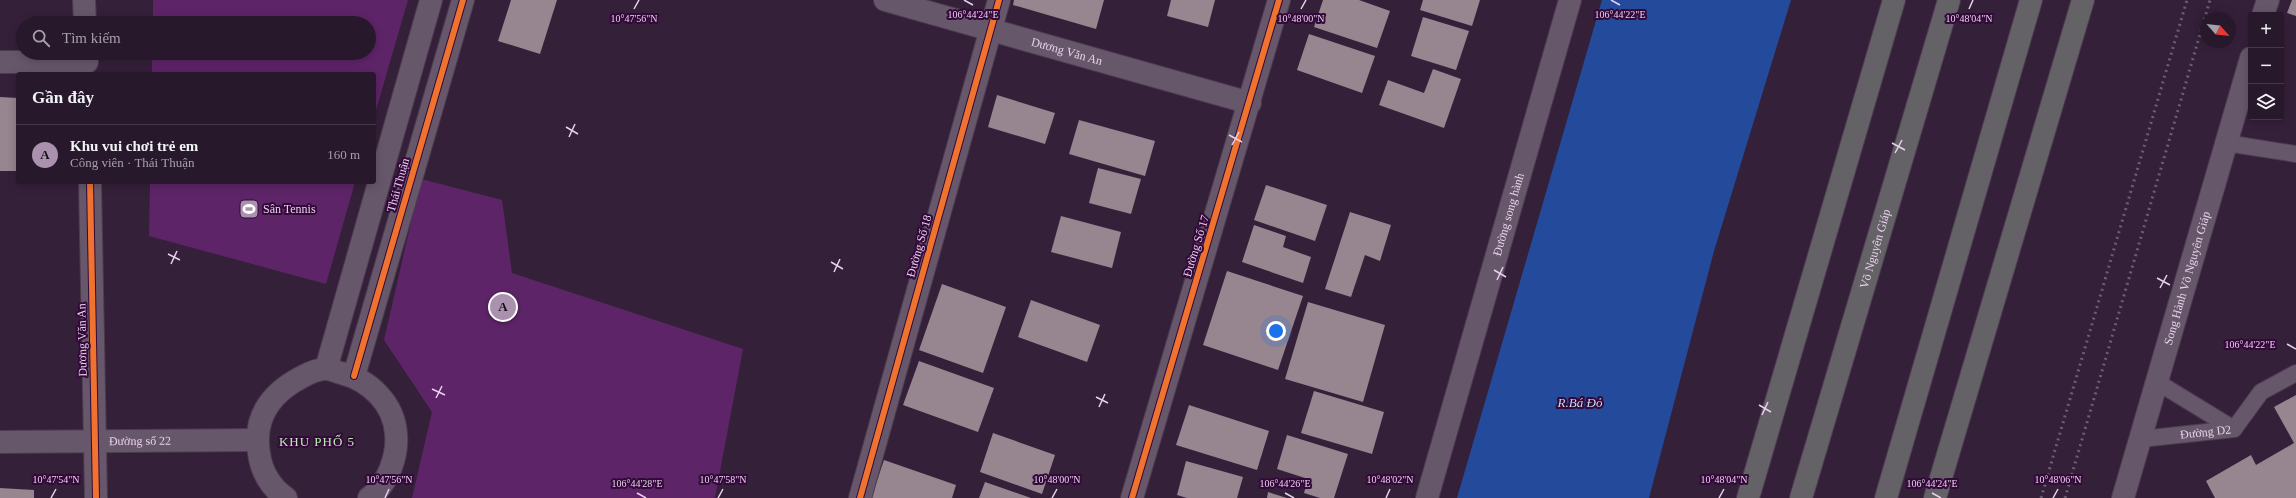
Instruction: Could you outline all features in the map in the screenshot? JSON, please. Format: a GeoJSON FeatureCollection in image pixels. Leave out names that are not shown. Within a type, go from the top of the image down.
{"type":"FeatureCollection","features":[{"type":"Feature","properties":{"kind":"highway"},"geometry":{"type":"LineString","coordinates":[[1748,498],[1894,0]]}},
{"type":"Feature","properties":{"kind":"highway","name":"Võ Nguyên Giáp"},"geometry":{"type":"LineString","coordinates":[[1801,498],[1949,0]]}},
{"type":"Feature","properties":{"kind":"highway"},"geometry":{"type":"LineString","coordinates":[[1886,498],[2031,0]]}},
{"type":"Feature","properties":{"kind":"highway"},"geometry":{"type":"LineString","coordinates":[[1935,498],[2083,0]]}},
{"type":"Feature","properties":{"kind":"street"},"geometry":{"type":"LineString","coordinates":[[84,0],[85,16]]}},
{"type":"Feature","properties":{"kind":"street","name":"Thái Thuận"},"geometry":{"type":"LineString","coordinates":[[326,369],[431,0]]}},
{"type":"Feature","properties":{"kind":"street","name":"Thái Thuận"},"geometry":{"type":"LineString","coordinates":[[354,376],[463,0]]}},
{"type":"Feature","properties":{"kind":"street","name":"Dương Văn An"},"geometry":{"type":"LineString","coordinates":[[885,0],[1250,103]]}},
{"type":"Feature","properties":{"kind":"street","name":"Đường Số 18"},"geometry":{"type":"LineString","coordinates":[[860,498],[999,0]]}},
{"type":"Feature","properties":{"kind":"street","name":"Đường Số 17"},"geometry":{"type":"LineString","coordinates":[[1132,498],[1250,103],[1279,0]]}},
{"type":"Feature","properties":{"kind":"street","name":"Đường song hành"},"geometry":{"type":"LineString","coordinates":[[1426,498],[1570,0]]}},
{"type":"Feature","properties":{"kind":"street"},"geometry":{"type":"LineString","coordinates":[[2265,12],[2268,0]]}},
{"type":"Feature","properties":{"kind":"street"},"geometry":{"type":"LineString","coordinates":[[0,62],[87,63]]}},
{"type":"Feature","properties":{"kind":"street","name":"Song Hành Võ Nguyên Giáp"},"geometry":{"type":"LineString","coordinates":[[2123,498],[2248,68]]}},
{"type":"Feature","properties":{"kind":"street","name":"Dương Văn An"},"geometry":{"type":"LineString","coordinates":[[90,184],[96,498]]}},
{"type":"Feature","properties":{"kind":"street"},"geometry":{"type":"LineString","coordinates":[[286,498],[276,492],[260,466],[256,440],[262,416],[274,395],[284,387],[306,375],[326,369],[354,376],[379,395],[386,405],[396,428],[397,445],[392,469],[369,498]]}},
{"type":"Feature","properties":{"kind":"street","name":"Đường số 22"},"geometry":{"type":"LineString","coordinates":[[0,442],[95,440],[256,440]]}},
{"type":"Feature","properties":{"kind":"lane"},"geometry":{"type":"LineString","coordinates":[[2226,143],[2296,154]]}},
{"type":"Feature","properties":{"kind":"lane","name":"Đường D2"},"geometry":{"type":"LineString","coordinates":[[2140,439],[2234,429],[2261,392],[2296,373]]}},
{"type":"Feature","properties":{"kind":"lane"},"geometry":{"type":"LineString","coordinates":[[2157,382],[2234,429]]}},
{"type":"Feature","properties":{"kind":"shaded area"},"geometry":{"type":"Polygon","coordinates":[[[153,0],[408,0],[376,110],[376,72],[152,72],[152,60],[376,60],[376,16],[153,16],[153,0]]]}},
{"type":"Feature","properties":{"kind":"shaded area"},"geometry":{"type":"Polygon","coordinates":[[[421,179],[502,200],[512,273],[743,349],[715,498],[412,498],[432,412],[384,340],[421,179]]]}},
{"type":"Feature","properties":{"kind":"shaded area","name":"Sân Tennis"},"geometry":{"type":"Polygon","coordinates":[[[150,184],[354,184],[326,284],[149,236],[150,184]]]}},
{"type":"Feature","properties":{"kind":"water","name":"R.Bá Đỏ"},"geometry":{"type":"Polygon","coordinates":[[[1602,0],[1791,0],[1714,251],[1649,498],[1457,498],[1602,0]]]}},
{"type":"Feature","properties":{"kind":"building"},"geometry":{"type":"Polygon","coordinates":[[[511,0],[557,0],[540,54],[498,41],[511,0]]]}},
{"type":"Feature","properties":{"kind":"building"},"geometry":{"type":"Polygon","coordinates":[[[1014,0],[1104,0],[1096,29],[1013,5],[1014,0]]]}},
{"type":"Feature","properties":{"kind":"building"},"geometry":{"type":"Polygon","coordinates":[[[1171,0],[1215,0],[1208,27],[1167,16],[1171,0]]]}},
{"type":"Feature","properties":{"kind":"building"},"geometry":{"type":"Polygon","coordinates":[[[1323,0],[1359,0],[1390,11],[1377,48],[1314,27],[1323,0]]]}},
{"type":"Feature","properties":{"kind":"building"},"geometry":{"type":"Polygon","coordinates":[[[1423,0],[1480,0],[1472,26],[1420,10],[1423,0]]]}},
{"type":"Feature","properties":{"kind":"building"},"geometry":{"type":"Polygon","coordinates":[[[2292,0],[2296,0],[2296,16],[2287,13],[2292,0]]]}},
{"type":"Feature","properties":{"kind":"building"},"geometry":{"type":"Polygon","coordinates":[[[1423,17],[1469,31],[1456,70],[1411,56],[1423,17]]]}},
{"type":"Feature","properties":{"kind":"building"},"geometry":{"type":"Polygon","coordinates":[[[1309,34],[1375,56],[1362,93],[1297,70],[1309,34]]]}},
{"type":"Feature","properties":{"kind":"building"},"geometry":{"type":"Polygon","coordinates":[[[1433,69],[1461,79],[1444,128],[1379,105],[1388,80],[1424,93],[1433,69]]]}},
{"type":"Feature","properties":{"kind":"building"},"geometry":{"type":"Polygon","coordinates":[[[997,95],[1055,113],[1045,144],[988,127],[997,95]]]}},
{"type":"Feature","properties":{"kind":"building"},"geometry":{"type":"Polygon","coordinates":[[[0,97],[16,98],[16,171],[0,171],[0,97]]]}},
{"type":"Feature","properties":{"kind":"building"},"geometry":{"type":"Polygon","coordinates":[[[1079,120],[1155,141],[1145,176],[1069,154],[1079,120]]]}},
{"type":"Feature","properties":{"kind":"building"},"geometry":{"type":"Polygon","coordinates":[[[1098,168],[1141,179],[1131,214],[1089,203],[1098,168]]]}},
{"type":"Feature","properties":{"kind":"building"},"geometry":{"type":"Polygon","coordinates":[[[1266,185],[1327,205],[1315,241],[1254,220],[1266,185]]]}},
{"type":"Feature","properties":{"kind":"building"},"geometry":{"type":"Polygon","coordinates":[[[1350,212],[1391,225],[1380,261],[1365,255],[1351,297],[1325,289],[1350,212]]]}},
{"type":"Feature","properties":{"kind":"building"},"geometry":{"type":"Polygon","coordinates":[[[1061,216],[1121,232],[1112,268],[1051,252],[1061,216]]]}},
{"type":"Feature","properties":{"kind":"building"},"geometry":{"type":"Polygon","coordinates":[[[1254,225],[1286,236],[1283,247],[1311,257],[1303,283],[1242,262],[1254,225]]]}},
{"type":"Feature","properties":{"kind":"building"},"geometry":{"type":"Polygon","coordinates":[[[1227,271],[1303,296],[1278,370],[1203,345],[1227,271]]]}},
{"type":"Feature","properties":{"kind":"building"},"geometry":{"type":"Polygon","coordinates":[[[942,284],[1006,307],[983,373],[919,350],[942,284]]]}},
{"type":"Feature","properties":{"kind":"building"},"geometry":{"type":"Polygon","coordinates":[[[1031,300],[1100,325],[1087,362],[1018,337],[1031,300]]]}},
{"type":"Feature","properties":{"kind":"building"},"geometry":{"type":"Polygon","coordinates":[[[1308,302],[1385,325],[1363,402],[1285,379],[1308,302]]]}},
{"type":"Feature","properties":{"kind":"building"},"geometry":{"type":"Polygon","coordinates":[[[919,361],[994,388],[978,432],[903,405],[919,361]]]}},
{"type":"Feature","properties":{"kind":"building"},"geometry":{"type":"Polygon","coordinates":[[[1314,391],[1384,412],[1372,454],[1301,433],[1314,391]]]}},
{"type":"Feature","properties":{"kind":"building"},"geometry":{"type":"Polygon","coordinates":[[[2296,395],[2296,498],[2215,498],[2206,481],[2251,455],[2256,465],[2294,443],[2274,407],[2296,395]]]}},
{"type":"Feature","properties":{"kind":"building"},"geometry":{"type":"Polygon","coordinates":[[[1189,405],[1269,431],[1257,470],[1176,445],[1189,405]]]}},
{"type":"Feature","properties":{"kind":"building"},"geometry":{"type":"Polygon","coordinates":[[[993,433],[1055,455],[1042,494],[980,472],[993,433]]]}},
{"type":"Feature","properties":{"kind":"building"},"geometry":{"type":"Polygon","coordinates":[[[1287,435],[1348,454],[1334,498],[1320,498],[1304,493],[1308,479],[1277,469],[1287,435]]]}},
{"type":"Feature","properties":{"kind":"building"},"geometry":{"type":"Polygon","coordinates":[[[884,460],[956,485],[952,498],[871,498],[884,460]]]}},
{"type":"Feature","properties":{"kind":"building"},"geometry":{"type":"Polygon","coordinates":[[[1186,461],[1243,477],[1237,498],[1187,498],[1177,495],[1186,461]]]}},
{"type":"Feature","properties":{"kind":"building"},"geometry":{"type":"Polygon","coordinates":[[[985,482],[1031,498],[979,498],[985,482]]]}},
{"type":"Feature","properties":{"kind":"building"},"geometry":{"type":"Polygon","coordinates":[[[0,488],[34,490],[34,498],[0,498],[0,488]]]}},
{"type":"Feature","properties":{"kind":"building"},"geometry":{"type":"Polygon","coordinates":[[[1268,492],[1287,498],[1267,498],[1268,492]]]}},
{"type":"Feature","properties":{"kind":"railway"},"geometry":{"type":"LineString","coordinates":[[2041,498],[2187,0]]}},
{"type":"Feature","properties":{"kind":"railway"},"geometry":{"type":"LineString","coordinates":[[2065,498],[2210,0]]}},
{"type":"Feature","properties":{"kind":"cycle path"},"geometry":{"type":"LineString","coordinates":[[354,376],[463,0]]}},
{"type":"Feature","properties":{"kind":"cycle path"},"geometry":{"type":"LineString","coordinates":[[860,498],[999,0]]}},
{"type":"Feature","properties":{"kind":"cycle path"},"geometry":{"type":"LineString","coordinates":[[1132,498],[1279,0]]}},
{"type":"Feature","properties":{"kind":"cycle path"},"geometry":{"type":"LineString","coordinates":[[90,184],[96,498]]}},
{"type":"Feature","properties":{"kind":"place","name":"Sân Tennis"},"geometry":{"type":"Point","coordinates":[249,209]}},
{"type":"Feature","properties":{"kind":"place","name":"Khu vui chơi trẻ em"},"geometry":{"type":"Point","coordinates":[503,307]}},
{"type":"Feature","properties":{"kind":"district","name":"KHU PHỐ 5"},"geometry":{"type":"Point","coordinates":[317,441]}}]}
